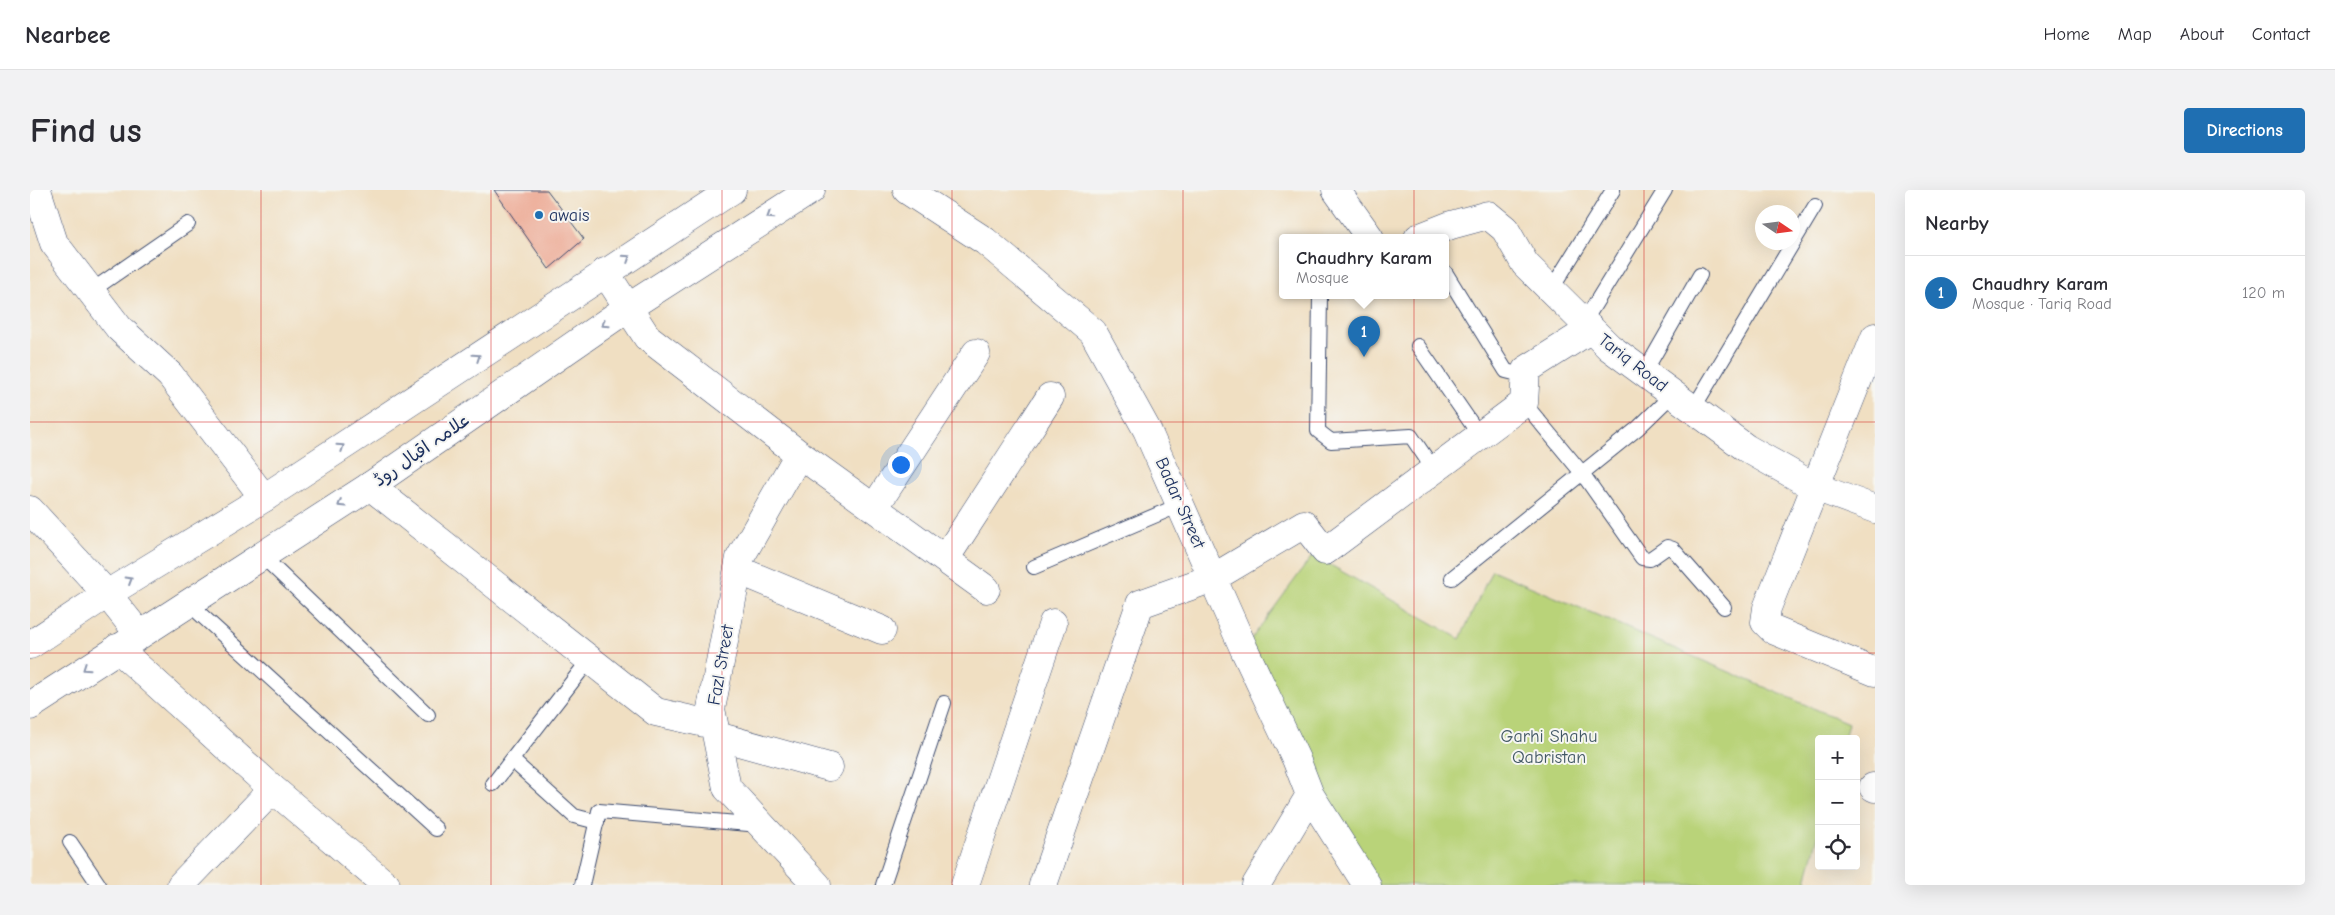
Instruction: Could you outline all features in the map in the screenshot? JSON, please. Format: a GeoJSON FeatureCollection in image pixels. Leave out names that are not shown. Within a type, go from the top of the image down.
{"type":"FeatureCollection","features":[{"type":"Feature","properties":{"kind":"street"},"geometry":{"type":"LineString","coordinates":[[37,190],[54,243],[119,328],[170,375],[264,498]]}},
{"type":"Feature","properties":{"kind":"street"},"geometry":{"type":"LineString","coordinates":[[30,645],[106,594],[264,498],[732,190]]}},
{"type":"Feature","properties":{"kind":"street","name":"علامہ اقبال روڈ"},"geometry":{"type":"LineString","coordinates":[[30,706],[370,486],[629,307],[811,190]]}},
{"type":"Feature","properties":{"kind":"street","name":"Badar Street"},"geometry":{"type":"LineString","coordinates":[[907,190],[986,241],[1093,332],[1147,430],[1296,759],[1310,795],[1367,885]]}},
{"type":"Feature","properties":{"kind":"street"},"geometry":{"type":"LineString","coordinates":[[1336,190],[1367,234]]}},
{"type":"Feature","properties":{"kind":"street","name":"Tariq Road"},"geometry":{"type":"LineString","coordinates":[[1431,234],[1451,225],[1488,215],[1505,229],[1525,264],[1609,347],[1746,448],[1815,487],[1875,509]]}},
{"type":"Feature","properties":{"kind":"street"},"geometry":{"type":"LineString","coordinates":[[605,272],[647,337],[799,454],[986,589]]}},
{"type":"Feature","properties":{"kind":"street"},"geometry":{"type":"LineString","coordinates":[[1043,885],[1140,604],[1213,578],[1304,524],[1325,551],[1524,403],[1526,370],[1587,326]]}},
{"type":"Feature","properties":{"kind":"street"},"geometry":{"type":"LineString","coordinates":[[1875,337],[1766,608],[1765,622],[1773,630],[1875,672]]}},
{"type":"Feature","properties":{"kind":"street"},"geometry":{"type":"LineString","coordinates":[[874,508],[976,353]]}},
{"type":"Feature","properties":{"kind":"street"},"geometry":{"type":"LineString","coordinates":[[944,559],[1050,397]]}},
{"type":"Feature","properties":{"kind":"street","name":"Fazl Street"},"geometry":{"type":"LineString","coordinates":[[799,454],[740,558],[711,709],[727,788],[817,885]]}},
{"type":"Feature","properties":{"kind":"street"},"geometry":{"type":"LineString","coordinates":[[370,486],[656,712],[829,767]]}},
{"type":"Feature","properties":{"kind":"street"},"geometry":{"type":"LineString","coordinates":[[30,510],[106,594],[128,641],[272,789],[386,885]]}},
{"type":"Feature","properties":{"kind":"street"},"geometry":{"type":"LineString","coordinates":[[738,570],[882,630]]}},
{"type":"Feature","properties":{"kind":"street"},"geometry":{"type":"LineString","coordinates":[[965,885],[1054,623]]}},
{"type":"Feature","properties":{"kind":"street"},"geometry":{"type":"LineString","coordinates":[[181,885],[272,789]]}},
{"type":"Feature","properties":{"kind":"street"},"geometry":{"type":"LineString","coordinates":[[1256,885],[1310,795]]}},
{"type":"Feature","properties":{"kind":"lane"},"geometry":{"type":"LineString","coordinates":[[1551,290],[1613,190]]}},
{"type":"Feature","properties":{"kind":"lane"},"geometry":{"type":"LineString","coordinates":[[1587,326],[1666,190]]}},
{"type":"Feature","properties":{"kind":"lane"},"geometry":{"type":"LineString","coordinates":[[1452,578],[1638,428],[1683,402],[1815,206]]}},
{"type":"Feature","properties":{"kind":"lane"},"geometry":{"type":"LineString","coordinates":[[92,292],[188,224]]}},
{"type":"Feature","properties":{"kind":"lane"},"geometry":{"type":"LineString","coordinates":[[1644,373],[1700,275]]}},
{"type":"Feature","properties":{"kind":"lane"},"geometry":{"type":"LineString","coordinates":[[1449,278],[1506,371],[1526,376]]}},
{"type":"Feature","properties":{"kind":"lane"},"geometry":{"type":"LineString","coordinates":[[1320,299],[1318,431],[1331,441],[1411,436],[1434,470]]}},
{"type":"Feature","properties":{"kind":"lane"},"geometry":{"type":"LineString","coordinates":[[1418,346],[1480,436]]}},
{"type":"Feature","properties":{"kind":"lane"},"geometry":{"type":"LineString","coordinates":[[1524,403],[1582,473],[1642,558],[1650,559],[1667,547],[1673,549],[1724,608]]}},
{"type":"Feature","properties":{"kind":"lane"},"geometry":{"type":"LineString","coordinates":[[1034,567],[1180,505]]}},
{"type":"Feature","properties":{"kind":"lane"},"geometry":{"type":"LineString","coordinates":[[261,555],[428,715]]}},
{"type":"Feature","properties":{"kind":"lane"},"geometry":{"type":"LineString","coordinates":[[188,603],[436,829]]}},
{"type":"Feature","properties":{"kind":"lane"},"geometry":{"type":"LineString","coordinates":[[493,784],[589,660]]}},
{"type":"Feature","properties":{"kind":"lane"},"geometry":{"type":"LineString","coordinates":[[883,885],[944,703]]}},
{"type":"Feature","properties":{"kind":"lane"},"geometry":{"type":"LineString","coordinates":[[512,760],[574,816],[597,822]]}},
{"type":"Feature","properties":{"kind":"lane"},"geometry":{"type":"LineString","coordinates":[[582,885],[599,811],[763,826]]}},
{"type":"Feature","properties":{"kind":"lane"},"geometry":{"type":"LineString","coordinates":[[70,842],[99,885]]}},
{"type":"Feature","properties":{"kind":"green space","name":"Garhi Shahu Qabristan"},"geometry":{"type":"Polygon","coordinates":[[[1313,555],[1460,639],[1492,570],[1848,723],[1845,735],[1815,735],[1815,847],[1805,885],[1367,885],[1244,649],[1313,555]]]}},
{"type":"Feature","properties":{"kind":"building","name":"awais"},"geometry":{"type":"Polygon","coordinates":[[[494,190],[547,190],[584,239],[549,269],[494,190]]]}},
{"type":"Feature","properties":{"kind":"place","name":"awais"},"geometry":{"type":"Point","coordinates":[539,215]}},
{"type":"Feature","properties":{"kind":"place","name":"Chaudhry Karam"},"geometry":{"type":"Point","coordinates":[1364,357]}}]}
